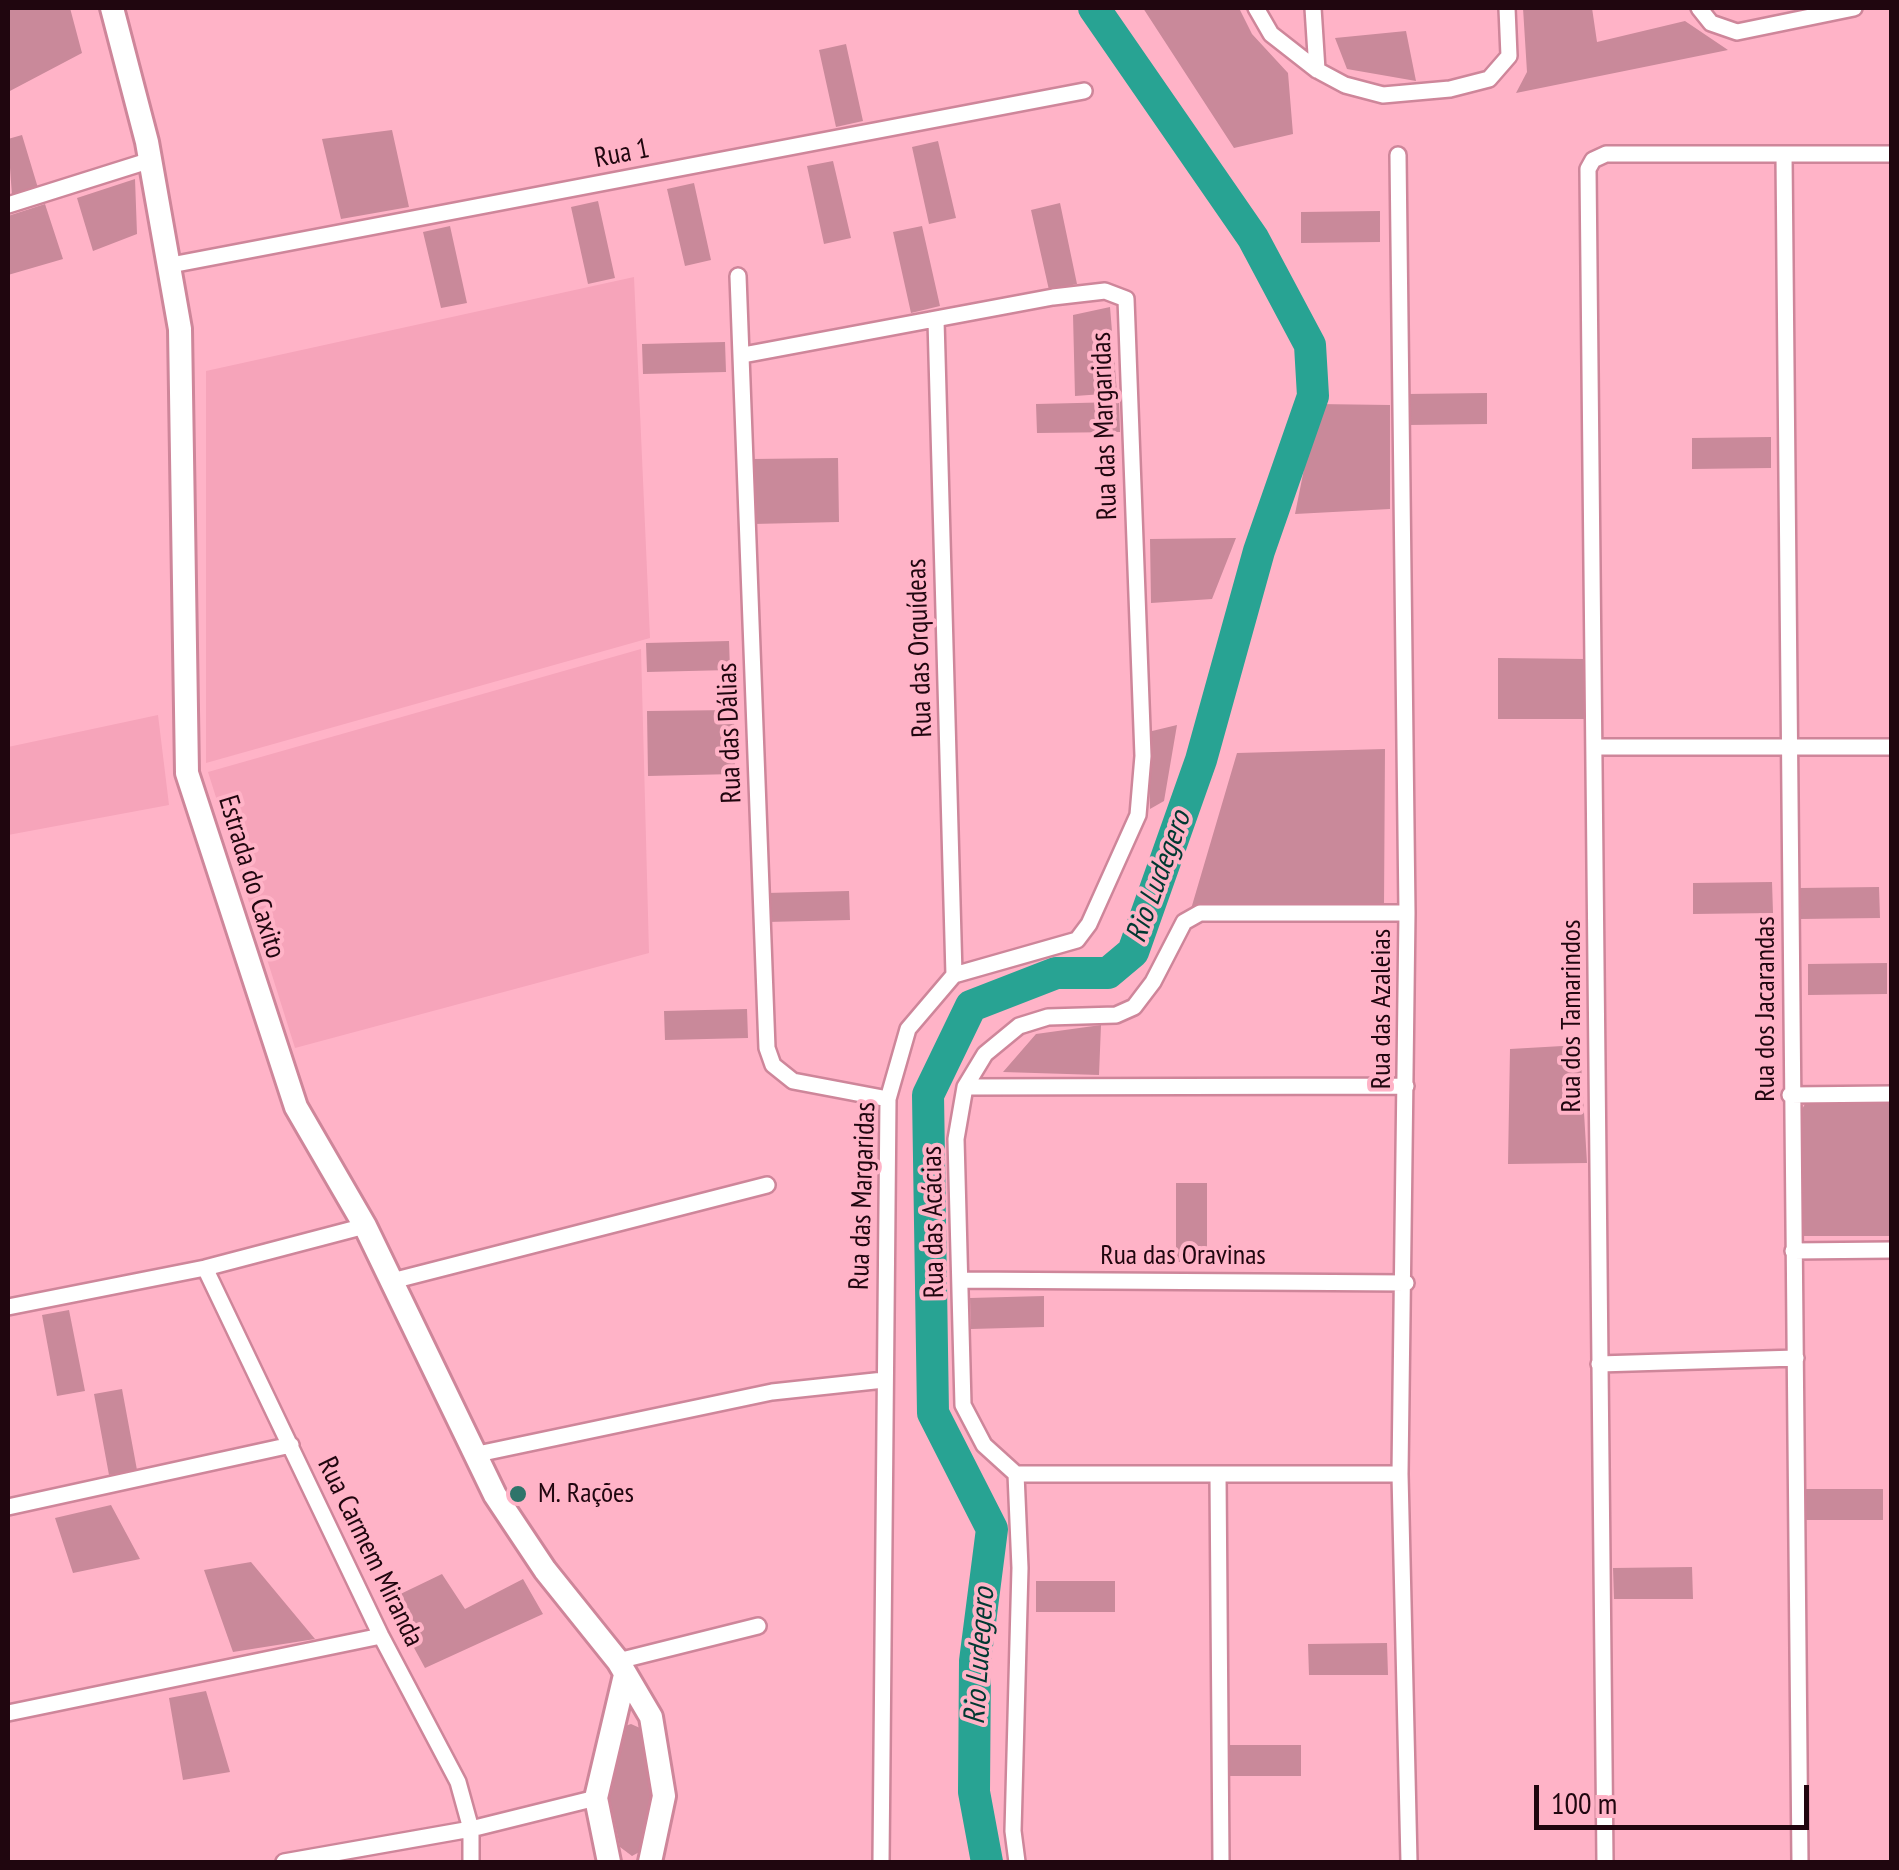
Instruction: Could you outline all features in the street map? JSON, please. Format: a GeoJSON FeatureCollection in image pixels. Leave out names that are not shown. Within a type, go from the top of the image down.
{"type":"FeatureCollection","features":[{"type":"Feature","properties":{"kind":"main road","name":"Estrada do Caxito"},"geometry":{"type":"LineString","coordinates":[[112,8],[151,160],[170,265],[184,385],[187,773],[276,1058],[296,1107],[365,1226],[473,1456],[545,1570],[622,1668],[651,1717],[663,1769],[664,1796],[650,1862]]}},
{"type":"Feature","properties":{"kind":"main road"},"geometry":{"type":"LineString","coordinates":[[609,1862],[596,1798],[622,1668]]}},
{"type":"Feature","properties":{"kind":"street"},"geometry":{"type":"LineString","coordinates":[[1256,8],[1271,34],[1317,70],[1345,85],[1383,96],[1475,85],[1501,69],[1508,56],[1507,8]]}},
{"type":"Feature","properties":{"kind":"street"},"geometry":{"type":"LineString","coordinates":[[1699,8],[1712,23],[1737,32],[1854,8]]}},
{"type":"Feature","properties":{"kind":"street"},"geometry":{"type":"LineString","coordinates":[[1271,34],[1299,37],[1314,15]]}},
{"type":"Feature","properties":{"kind":"street"},"geometry":{"type":"LineString","coordinates":[[1314,15],[1317,70]]}},
{"type":"Feature","properties":{"kind":"street","name":"Rua 1"},"geometry":{"type":"LineString","coordinates":[[170,265],[1084,91]]}},
{"type":"Feature","properties":{"kind":"street","name":"Rua dos Tamarindos"},"geometry":{"type":"LineString","coordinates":[[1605,1862],[1588,169],[1593,160],[1606,154],[1784,156]]}},
{"type":"Feature","properties":{"kind":"street"},"geometry":{"type":"LineString","coordinates":[[1784,156],[1892,154]]}},
{"type":"Feature","properties":{"kind":"street","name":"Rua das Azaleias"},"geometry":{"type":"LineString","coordinates":[[1398,155],[1408,913],[1406,1283],[1400,1474],[1409,1862]]}},
{"type":"Feature","properties":{"kind":"street","name":"Rua dos Jacarandas"},"geometry":{"type":"LineString","coordinates":[[1784,156],[1800,1862]]}},
{"type":"Feature","properties":{"kind":"street"},"geometry":{"type":"LineString","coordinates":[[8,205],[151,160]]}},
{"type":"Feature","properties":{"kind":"street","name":"Rua das Dálias"},"geometry":{"type":"LineString","coordinates":[[738,276],[744,355],[767,1048],[773,1065],[793,1082],[888,1098]]}},
{"type":"Feature","properties":{"kind":"street","name":"Rua das Margaridas"},"geometry":{"type":"LineString","coordinates":[[881,1862],[888,1098],[908,1030],[954,975],[1077,940],[1089,924],[1138,815],[1143,756],[1126,299],[1090,292],[936,320]]}},
{"type":"Feature","properties":{"kind":"street"},"geometry":{"type":"LineString","coordinates":[[744,355],[936,320]]}},
{"type":"Feature","properties":{"kind":"street","name":"Rua das Orquídeas"},"geometry":{"type":"LineString","coordinates":[[936,320],[954,975]]}},
{"type":"Feature","properties":{"kind":"street"},"geometry":{"type":"LineString","coordinates":[[1596,747],[1892,747]]}},
{"type":"Feature","properties":{"kind":"street","name":"Rua das Acácias"},"geometry":{"type":"LineString","coordinates":[[1016,1474],[984,1445],[963,1405],[956,1139],[959,1104],[985,1054],[1020,1026],[1048,1017],[1116,1015],[1134,1007],[1192,917],[1209,912],[1408,913]]}},
{"type":"Feature","properties":{"kind":"street"},"geometry":{"type":"LineString","coordinates":[[965,1087],[1406,1086]]}},
{"type":"Feature","properties":{"kind":"street"},"geometry":{"type":"LineString","coordinates":[[1790,1094],[1892,1094]]}},
{"type":"Feature","properties":{"kind":"street"},"geometry":{"type":"LineString","coordinates":[[392,1281],[767,1185]]}},
{"type":"Feature","properties":{"kind":"street"},"geometry":{"type":"LineString","coordinates":[[8,1308],[205,1268],[365,1226]]}},
{"type":"Feature","properties":{"kind":"street"},"geometry":{"type":"LineString","coordinates":[[1793,1251],[1892,1250]]}},
{"type":"Feature","properties":{"kind":"street","name":"Rua Carmem Miranda"},"geometry":{"type":"LineString","coordinates":[[205,1268],[381,1636],[458,1782],[472,1828],[471,1862]]}},
{"type":"Feature","properties":{"kind":"street","name":"Rua das Oravinas"},"geometry":{"type":"LineString","coordinates":[[960,1280],[1406,1283]]}},
{"type":"Feature","properties":{"kind":"street"},"geometry":{"type":"LineString","coordinates":[[1598,1364],[1796,1358]]}},
{"type":"Feature","properties":{"kind":"street"},"geometry":{"type":"LineString","coordinates":[[473,1456],[772,1392],[884,1380]]}},
{"type":"Feature","properties":{"kind":"street"},"geometry":{"type":"LineString","coordinates":[[8,1506],[290,1445]]}},
{"type":"Feature","properties":{"kind":"street"},"geometry":{"type":"LineString","coordinates":[[1018,1862],[1013,1831],[1020,1568],[1016,1474],[1400,1474]]}},
{"type":"Feature","properties":{"kind":"street"},"geometry":{"type":"LineString","coordinates":[[1218,1475],[1221,1862]]}},
{"type":"Feature","properties":{"kind":"street"},"geometry":{"type":"LineString","coordinates":[[622,1668],[758,1626]]}},
{"type":"Feature","properties":{"kind":"street"},"geometry":{"type":"LineString","coordinates":[[8,1713],[381,1636]]}},
{"type":"Feature","properties":{"kind":"street"},"geometry":{"type":"LineString","coordinates":[[284,1862],[472,1828],[596,1798]]}},
{"type":"Feature","properties":{"kind":"shaded area"},"geometry":{"type":"Polygon","coordinates":[[[8,8],[70,8],[82,53],[8,92],[8,8]]]}},
{"type":"Feature","properties":{"kind":"shaded area"},"geometry":{"type":"Polygon","coordinates":[[[1143,8],[1239,8],[1252,34],[1288,73],[1293,134],[1234,148],[1143,8]]]}},
{"type":"Feature","properties":{"kind":"shaded area"},"geometry":{"type":"Polygon","coordinates":[[[1523,8],[1592,8],[1597,42],[1685,21],[1728,50],[1516,93],[1527,72],[1523,8]]]}},
{"type":"Feature","properties":{"kind":"shaded area"},"geometry":{"type":"Polygon","coordinates":[[[1406,31],[1416,81],[1347,69],[1335,38],[1406,31]]]}},
{"type":"Feature","properties":{"kind":"shaded area"},"geometry":{"type":"Polygon","coordinates":[[[846,44],[863,121],[836,127],[819,50],[846,44]]]}},
{"type":"Feature","properties":{"kind":"shaded area"},"geometry":{"type":"Polygon","coordinates":[[[392,130],[409,207],[341,219],[322,139],[392,130]]]}},
{"type":"Feature","properties":{"kind":"shaded area"},"geometry":{"type":"Polygon","coordinates":[[[22,135],[38,188],[12,196],[8,139],[22,135]]]}},
{"type":"Feature","properties":{"kind":"shaded area"},"geometry":{"type":"Polygon","coordinates":[[[938,141],[956,218],[929,224],[912,147],[938,141]]]}},
{"type":"Feature","properties":{"kind":"shaded area"},"geometry":{"type":"Polygon","coordinates":[[[833,161],[851,238],[824,244],[807,166],[833,161]]]}},
{"type":"Feature","properties":{"kind":"shaded area"},"geometry":{"type":"Polygon","coordinates":[[[135,179],[137,234],[93,251],[77,198],[135,179]]]}},
{"type":"Feature","properties":{"kind":"shaded area"},"geometry":{"type":"Polygon","coordinates":[[[694,183],[711,260],[685,266],[667,189],[694,183]]]}},
{"type":"Feature","properties":{"kind":"shaded area"},"geometry":{"type":"Polygon","coordinates":[[[598,201],[615,278],[588,284],[571,207],[598,201]]]}},
{"type":"Feature","properties":{"kind":"shaded area"},"geometry":{"type":"Polygon","coordinates":[[[1060,203],[1077,284],[1049,290],[1031,210],[1060,203]]]}},
{"type":"Feature","properties":{"kind":"shaded area"},"geometry":{"type":"Polygon","coordinates":[[[45,204],[63,259],[8,275],[8,216],[45,204]]]}},
{"type":"Feature","properties":{"kind":"shaded area"},"geometry":{"type":"Polygon","coordinates":[[[1380,211],[1380,242],[1301,243],[1301,212],[1380,211]]]}},
{"type":"Feature","properties":{"kind":"shaded area"},"geometry":{"type":"Polygon","coordinates":[[[450,226],[467,303],[441,308],[423,232],[450,226]]]}},
{"type":"Feature","properties":{"kind":"shaded area"},"geometry":{"type":"Polygon","coordinates":[[[922,226],[940,306],[911,313],[893,232],[922,226]]]}},
{"type":"Feature","properties":{"kind":"shaded area"},"geometry":{"type":"Polygon","coordinates":[[[634,277],[650,638],[206,763],[206,371],[634,277]]]}},
{"type":"Feature","properties":{"kind":"shaded area"},"geometry":{"type":"Polygon","coordinates":[[[1110,307],[1117,393],[1075,396],[1073,315],[1110,307]]]}},
{"type":"Feature","properties":{"kind":"shaded area"},"geometry":{"type":"Polygon","coordinates":[[[725,342],[726,372],[643,374],[642,344],[725,342]]]}},
{"type":"Feature","properties":{"kind":"shaded area"},"geometry":{"type":"Polygon","coordinates":[[[1487,393],[1487,424],[1408,425],[1407,394],[1487,393]]]}},
{"type":"Feature","properties":{"kind":"shaded area"},"geometry":{"type":"Polygon","coordinates":[[[1119,402],[1120,432],[1037,433],[1036,404],[1119,402]]]}},
{"type":"Feature","properties":{"kind":"shaded area"},"geometry":{"type":"Polygon","coordinates":[[[1317,404],[1390,405],[1390,509],[1295,514],[1317,404]]]}},
{"type":"Feature","properties":{"kind":"shaded area"},"geometry":{"type":"Polygon","coordinates":[[[1771,437],[1771,468],[1692,469],[1692,438],[1771,437]]]}},
{"type":"Feature","properties":{"kind":"shaded area"},"geometry":{"type":"Polygon","coordinates":[[[838,458],[839,522],[753,524],[752,459],[838,458]]]}},
{"type":"Feature","properties":{"kind":"shaded area"},"geometry":{"type":"Polygon","coordinates":[[[1236,538],[1212,599],[1151,603],[1150,539],[1236,538]]]}},
{"type":"Feature","properties":{"kind":"shaded area"},"geometry":{"type":"Polygon","coordinates":[[[729,641],[730,670],[647,672],[646,643],[729,641]]]}},
{"type":"Feature","properties":{"kind":"shaded area"},"geometry":{"type":"Polygon","coordinates":[[[641,649],[649,953],[295,1048],[208,772],[641,649]]]}},
{"type":"Feature","properties":{"kind":"shaded area"},"geometry":{"type":"Polygon","coordinates":[[[1498,658],[1585,659],[1585,719],[1498,719],[1498,658]]]}},
{"type":"Feature","properties":{"kind":"shaded area"},"geometry":{"type":"Polygon","coordinates":[[[734,710],[735,774],[648,776],[647,711],[734,710]]]}},
{"type":"Feature","properties":{"kind":"shaded area"},"geometry":{"type":"Polygon","coordinates":[[[158,715],[169,805],[8,835],[8,747],[158,715]]]}},
{"type":"Feature","properties":{"kind":"shaded area"},"geometry":{"type":"Polygon","coordinates":[[[1177,725],[1164,801],[1150,809],[1148,732],[1177,725]]]}},
{"type":"Feature","properties":{"kind":"shaded area"},"geometry":{"type":"Polygon","coordinates":[[[1385,749],[1384,906],[1191,909],[1237,753],[1385,749]]]}},
{"type":"Feature","properties":{"kind":"shaded area"},"geometry":{"type":"Polygon","coordinates":[[[1772,882],[1773,913],[1693,914],[1693,883],[1772,882]]]}},
{"type":"Feature","properties":{"kind":"shaded area"},"geometry":{"type":"Polygon","coordinates":[[[1879,887],[1880,918],[1800,919],[1800,888],[1879,887]]]}},
{"type":"Feature","properties":{"kind":"shaded area"},"geometry":{"type":"Polygon","coordinates":[[[849,891],[850,920],[767,922],[766,893],[849,891]]]}},
{"type":"Feature","properties":{"kind":"shaded area"},"geometry":{"type":"Polygon","coordinates":[[[1887,963],[1887,994],[1808,995],[1808,964],[1887,963]]]}},
{"type":"Feature","properties":{"kind":"shaded area"},"geometry":{"type":"Polygon","coordinates":[[[747,1009],[748,1038],[665,1040],[664,1011],[747,1009]]]}},
{"type":"Feature","properties":{"kind":"shaded area"},"geometry":{"type":"Polygon","coordinates":[[[1101,1025],[1099,1075],[1003,1072],[1036,1034],[1101,1025]]]}},
{"type":"Feature","properties":{"kind":"shaded area"},"geometry":{"type":"Polygon","coordinates":[[[1580,1045],[1587,1163],[1508,1164],[1510,1049],[1580,1045]]]}},
{"type":"Feature","properties":{"kind":"shaded area"},"geometry":{"type":"Polygon","coordinates":[[[1891,1101],[1891,1236],[1796,1236],[1797,1118],[1805,1104],[1891,1101]]]}},
{"type":"Feature","properties":{"kind":"shaded area"},"geometry":{"type":"Polygon","coordinates":[[[1176,1183],[1207,1183],[1207,1262],[1176,1262],[1176,1183]]]}},
{"type":"Feature","properties":{"kind":"shaded area"},"geometry":{"type":"Polygon","coordinates":[[[1044,1296],[1044,1327],[971,1329],[970,1298],[1044,1296]]]}},
{"type":"Feature","properties":{"kind":"shaded area"},"geometry":{"type":"Polygon","coordinates":[[[69,1310],[85,1391],[57,1396],[42,1315],[69,1310]]]}},
{"type":"Feature","properties":{"kind":"shaded area"},"geometry":{"type":"Polygon","coordinates":[[[122,1389],[137,1470],[109,1475],[94,1394],[122,1389]]]}},
{"type":"Feature","properties":{"kind":"shaded area"},"geometry":{"type":"Polygon","coordinates":[[[1804,1489],[1883,1489],[1883,1520],[1804,1520],[1804,1489]]]}},
{"type":"Feature","properties":{"kind":"shaded area"},"geometry":{"type":"Polygon","coordinates":[[[111,1505],[140,1559],[73,1573],[55,1518],[111,1505]]]}},
{"type":"Feature","properties":{"kind":"shaded area"},"geometry":{"type":"Polygon","coordinates":[[[251,1562],[315,1639],[233,1652],[204,1570],[251,1562]]]}},
{"type":"Feature","properties":{"kind":"shaded area"},"geometry":{"type":"Polygon","coordinates":[[[1692,1567],[1693,1599],[1614,1599],[1613,1568],[1692,1567]]]}},
{"type":"Feature","properties":{"kind":"shaded area"},"geometry":{"type":"Polygon","coordinates":[[[442,1574],[465,1609],[523,1579],[543,1614],[425,1668],[388,1600],[442,1574]]]}},
{"type":"Feature","properties":{"kind":"shaded area"},"geometry":{"type":"Polygon","coordinates":[[[1036,1581],[1115,1581],[1115,1612],[1036,1612],[1036,1581]]]}},
{"type":"Feature","properties":{"kind":"shaded area"},"geometry":{"type":"Polygon","coordinates":[[[1387,1643],[1388,1675],[1309,1675],[1308,1644],[1387,1643]]]}},
{"type":"Feature","properties":{"kind":"shaded area"},"geometry":{"type":"Polygon","coordinates":[[[206,1691],[230,1772],[183,1780],[169,1698],[206,1691]]]}},
{"type":"Feature","properties":{"kind":"shaded area"},"geometry":{"type":"Polygon","coordinates":[[[631,1724],[640,1728],[646,1744],[653,1796],[643,1850],[632,1856],[620,1847],[609,1796],[622,1727],[631,1724]]]}},
{"type":"Feature","properties":{"kind":"shaded area"},"geometry":{"type":"Polygon","coordinates":[[[1222,1745],[1301,1745],[1301,1776],[1222,1776],[1222,1745]]]}},
{"type":"Feature","properties":{"kind":"waterway","name":"Rio Ludegero"},"geometry":{"type":"LineString","coordinates":[[987,1862],[974,1792],[975,1661],[992,1529],[933,1413],[928,1095],[971,1006],[1056,973],[1108,973],[1133,952],[1201,760],[1259,551],[1313,396],[1310,345],[1253,238],[1094,8]]}},
{"type":"Feature","properties":{"kind":"place","name":"M. Rações"},"geometry":{"type":"Point","coordinates":[518,1494]}}]}
